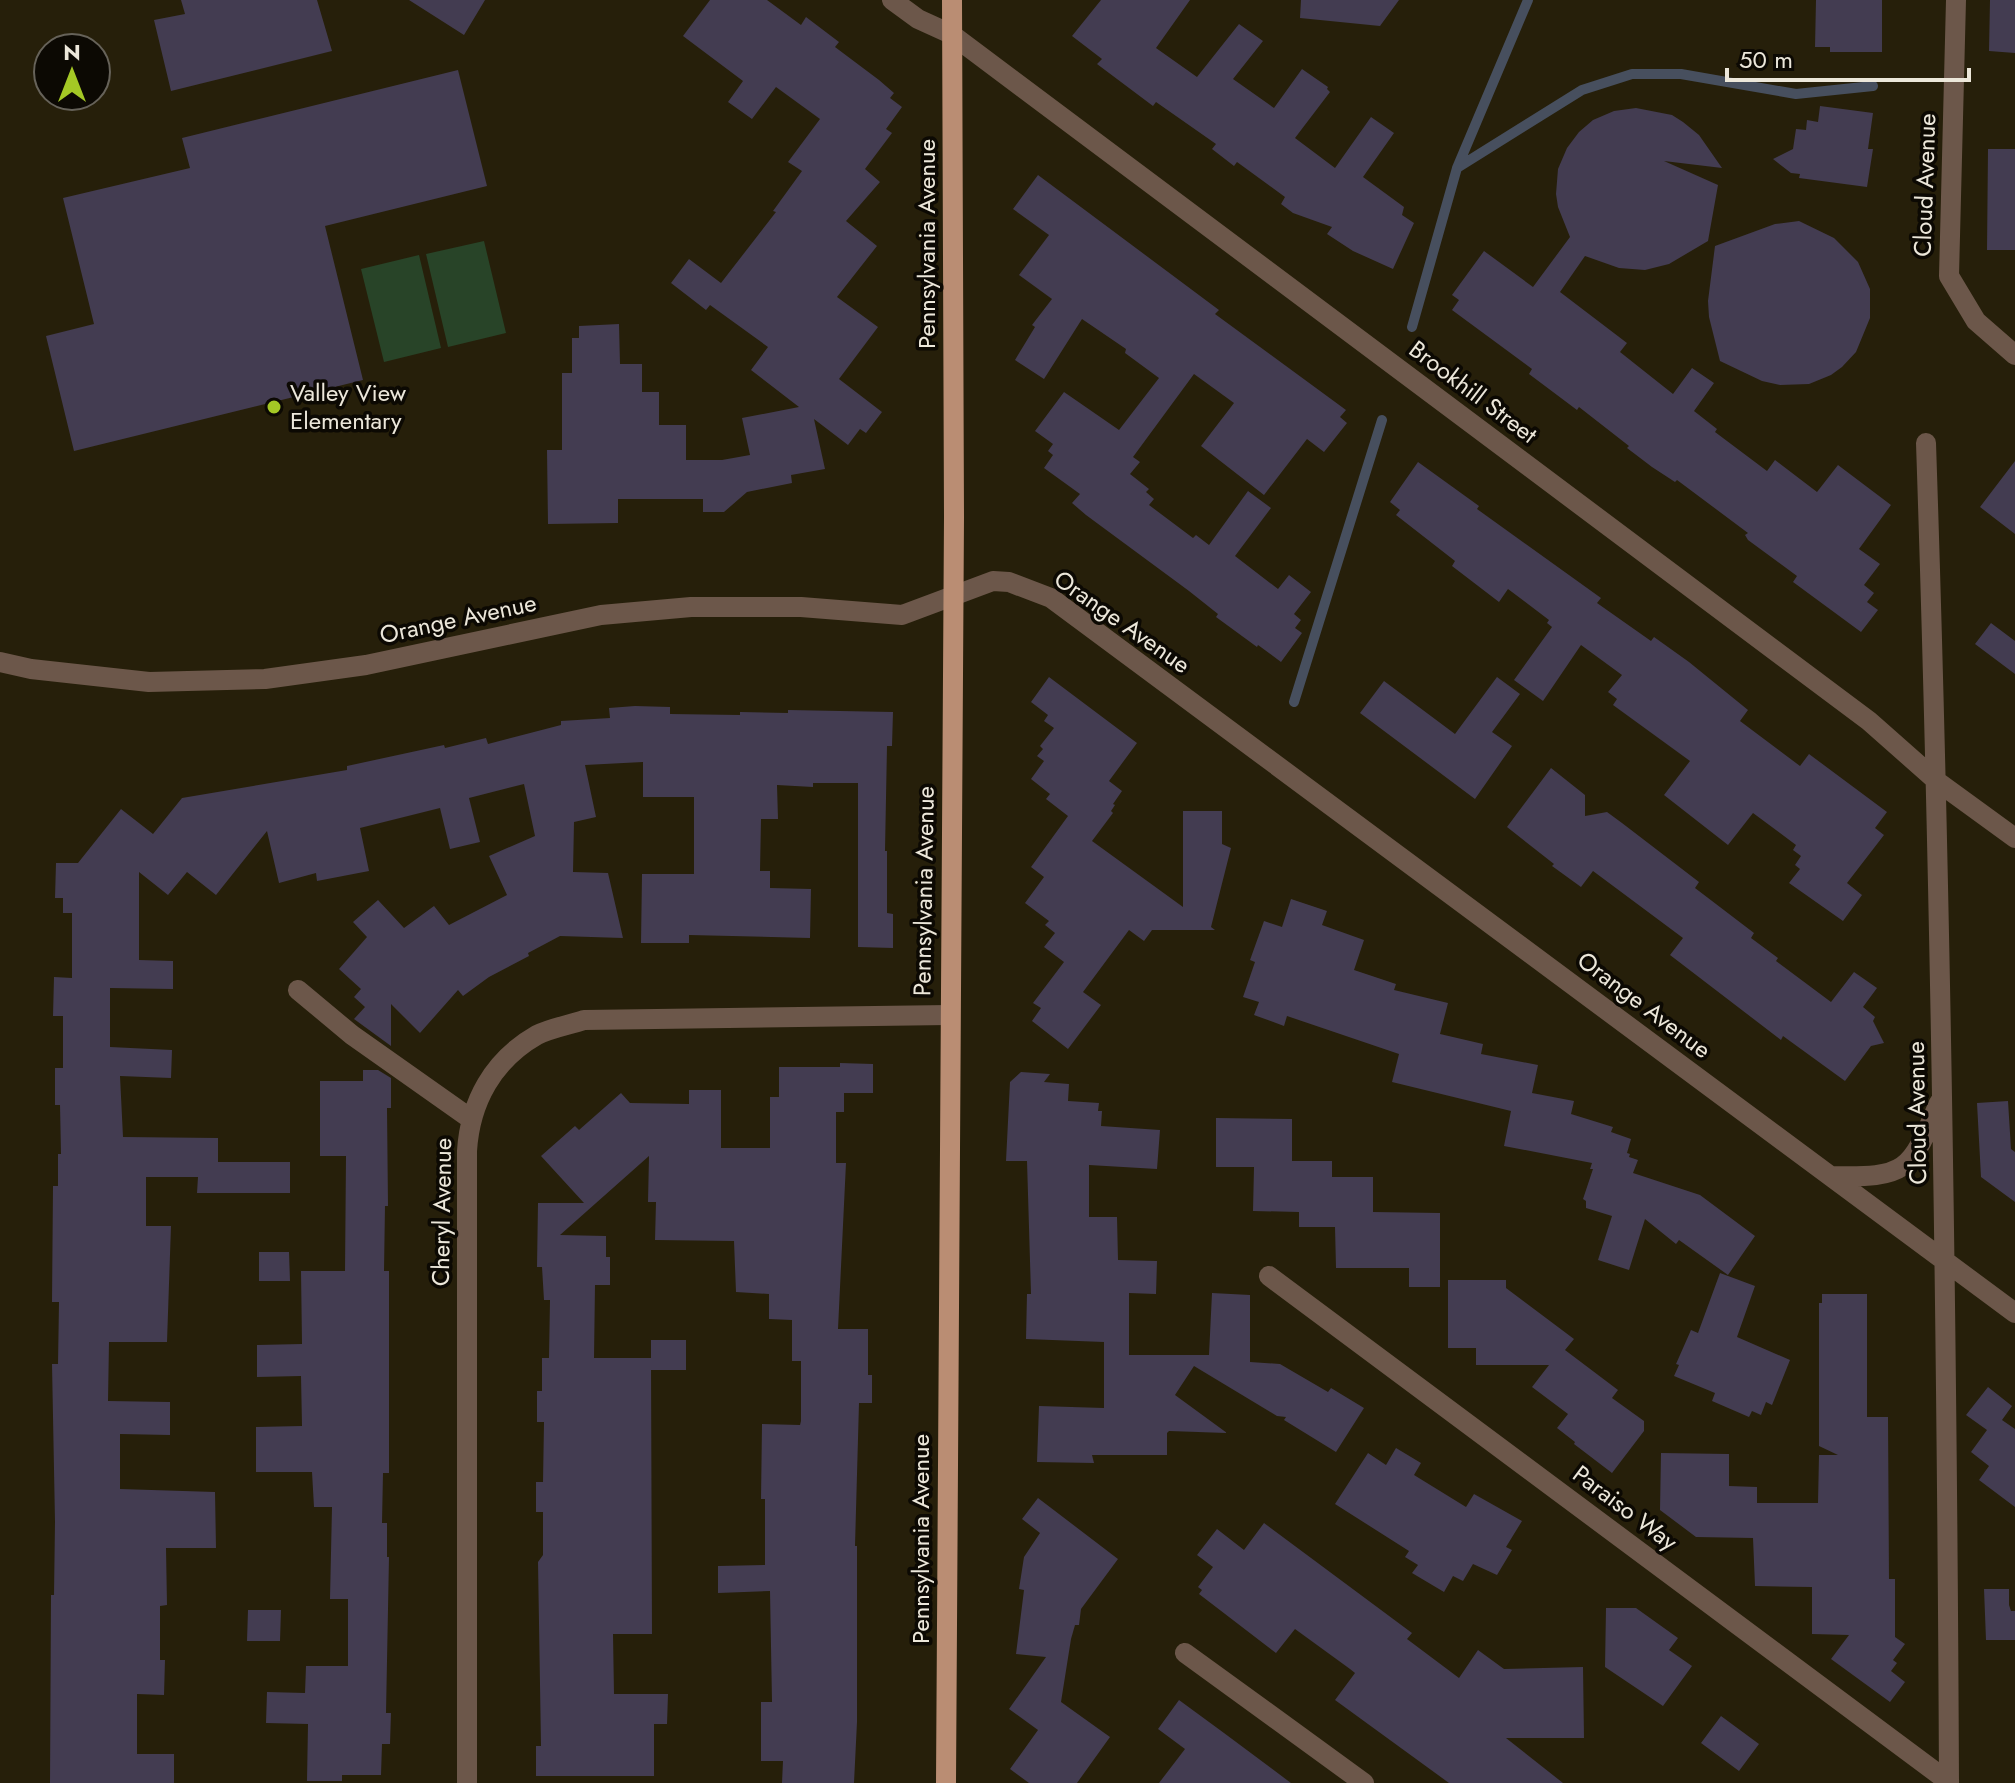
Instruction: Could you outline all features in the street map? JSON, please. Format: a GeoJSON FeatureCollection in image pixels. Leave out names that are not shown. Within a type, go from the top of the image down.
{"type":"FeatureCollection","features":[{"type":"Feature","properties":{"kind":"main road","name":"Pennsylvania Avenue"},"geometry":{"type":"LineString","coordinates":[[946,1783],[953,596],[952,0]]}},
{"type":"Feature","properties":{"kind":"street","name":"Brookhill Street"},"geometry":{"type":"LineString","coordinates":[[892,0],[918,19],[951,34],[1856,711],[1938,782],[2015,838]]}},
{"type":"Feature","properties":{"kind":"street","name":"Cloud Avenue"},"geometry":{"type":"LineString","coordinates":[[1956,0],[1949,276],[1976,321],[2015,355]]}},
{"type":"Feature","properties":{"kind":"street","name":"Cloud Avenue"},"geometry":{"type":"LineString","coordinates":[[1926,443],[1938,782],[1953,1780]]}},
{"type":"Feature","properties":{"kind":"street","name":"Orange Avenue"},"geometry":{"type":"LineString","coordinates":[[0,662],[31,669],[149,682],[265,679],[366,665],[601,615],[691,607],[801,607],[902,615],[993,581],[1009,582],[1051,598],[2015,1313]]}},
{"type":"Feature","properties":{"kind":"street"},"geometry":{"type":"LineString","coordinates":[[298,990],[352,1035],[471,1119]]}},
{"type":"Feature","properties":{"kind":"street","name":"Cheryl Avenue"},"geometry":{"type":"LineString","coordinates":[[467,1783],[467,1151],[471,1119],[481,1092],[497,1065],[538,1035],[584,1020],[949,1015]]}},
{"type":"Feature","properties":{"kind":"street"},"geometry":{"type":"LineString","coordinates":[[1831,1176],[1873,1177],[1899,1170],[1919,1151],[1943,1094]]}},
{"type":"Feature","properties":{"kind":"street","name":"Paraiso Way"},"geometry":{"type":"LineString","coordinates":[[1269,1276],[1953,1780]]}},
{"type":"Feature","properties":{"kind":"street"},"geometry":{"type":"LineString","coordinates":[[1185,1653],[1364,1783]]}},
{"type":"Feature","properties":{"kind":"green space"},"geometry":{"type":"Polygon","coordinates":[[[484,241],[506,333],[448,347],[426,254],[484,241]]]}},
{"type":"Feature","properties":{"kind":"green space"},"geometry":{"type":"Polygon","coordinates":[[[419,255],[441,348],[384,362],[361,269],[419,255]]]}},
{"type":"Feature","properties":{"kind":"building"},"geometry":{"type":"Polygon","coordinates":[[[181,0],[317,0],[332,51],[171,91],[154,20],[185,14],[181,0]]]}},
{"type":"Feature","properties":{"kind":"building"},"geometry":{"type":"Polygon","coordinates":[[[409,0],[485,0],[464,35],[409,0]]]}},
{"type":"Feature","properties":{"kind":"building"},"geometry":{"type":"Polygon","coordinates":[[[710,0],[767,0],[801,25],[806,17],[839,42],[835,47],[894,93],[890,98],[902,107],[886,129],[892,133],[865,169],[880,182],[846,221],[877,246],[837,297],[878,327],[839,379],[882,412],[866,433],[860,429],[848,445],[814,419],[825,469],[791,475],[792,483],[747,492],[724,512],[703,512],[703,499],[618,499],[618,523],[548,524],[547,450],[562,450],[562,373],[572,373],[572,338],[579,338],[579,326],[619,324],[620,364],[642,364],[642,392],[659,392],[659,425],[686,425],[686,460],[722,460],[750,455],[742,418],[799,407],[751,370],[768,347],[710,305],[706,310],[671,283],[689,259],[721,283],[776,212],[773,211],[802,171],[788,162],[820,119],[776,87],[752,119],[728,102],[743,81],[683,36],[710,0]]]}},
{"type":"Feature","properties":{"kind":"building"},"geometry":{"type":"Polygon","coordinates":[[[1101,0],[1190,0],[1156,48],[1197,77],[1239,24],[1263,41],[1233,79],[1274,108],[1302,69],[1328,87],[1330,92],[1295,138],[1335,168],[1371,117],[1394,133],[1363,177],[1404,207],[1402,215],[1414,223],[1393,269],[1353,251],[1327,234],[1332,227],[1293,213],[1281,204],[1285,197],[1237,162],[1234,166],[1212,149],[1216,144],[1156,102],[1153,106],[1097,64],[1102,59],[1072,36],[1101,0]]]}},
{"type":"Feature","properties":{"kind":"building"},"geometry":{"type":"Polygon","coordinates":[[[1301,0],[1399,0],[1380,26],[1300,18],[1301,0]]]}},
{"type":"Feature","properties":{"kind":"building"},"geometry":{"type":"Polygon","coordinates":[[[1816,0],[1882,0],[1882,52],[1830,52],[1830,47],[1815,47],[1816,0]]]}},
{"type":"Feature","properties":{"kind":"building"},"geometry":{"type":"Polygon","coordinates":[[[1990,0],[2015,0],[2015,53],[1989,51],[1990,0]]]}},
{"type":"Feature","properties":{"kind":"building"},"geometry":{"type":"Polygon","coordinates":[[[458,70],[487,186],[325,226],[363,380],[74,451],[46,336],[94,324],[63,198],[190,168],[182,138],[458,70]]]}},
{"type":"Feature","properties":{"kind":"building"},"geometry":{"type":"Polygon","coordinates":[[[1820,106],[1873,113],[1868,149],[1873,149],[1867,187],[1799,178],[1800,174],[1791,173],[1773,159],[1793,149],[1796,129],[1806,130],[1807,120],[1818,122],[1820,106]]]}},
{"type":"Feature","properties":{"kind":"building"},"geometry":{"type":"Polygon","coordinates":[[[1636,108],[1672,115],[1683,122],[1699,135],[1722,168],[1664,161],[1718,185],[1708,241],[1669,264],[1645,270],[1619,268],[1585,256],[1560,292],[1627,343],[1620,352],[1673,394],[1692,368],[1714,383],[1694,411],[1717,429],[1715,432],[1767,471],[1775,460],[1817,492],[1838,465],[1891,505],[1859,549],[1880,564],[1864,585],[1874,593],[1867,602],[1878,610],[1861,632],[1793,582],[1797,576],[1748,540],[1745,535],[1748,533],[1677,480],[1675,482],[1652,467],[1579,407],[1577,410],[1529,374],[1532,369],[1452,310],[1459,300],[1452,295],[1484,251],[1533,287],[1570,237],[1556,194],[1558,169],[1567,148],[1593,120],[1614,111],[1636,108]]]}},
{"type":"Feature","properties":{"kind":"building"},"geometry":{"type":"Polygon","coordinates":[[[1988,149],[2015,149],[2015,250],[1987,250],[1988,149]]]}},
{"type":"Feature","properties":{"kind":"building"},"geometry":{"type":"Polygon","coordinates":[[[1038,175],[1219,310],[1215,314],[1346,410],[1340,417],[1347,423],[1324,452],[1307,439],[1264,495],[1201,446],[1234,403],[1194,374],[1133,457],[1140,462],[1130,474],[1149,489],[1146,492],[1154,499],[1149,505],[1193,538],[1196,535],[1209,545],[1248,491],[1271,508],[1235,556],[1278,589],[1289,575],[1311,592],[1294,614],[1301,620],[1295,628],[1302,633],[1281,662],[1216,617],[1218,614],[1189,591],[1086,515],[1072,503],[1080,494],[1044,468],[1053,455],[1048,451],[1053,444],[1035,431],[1064,392],[1119,430],[1159,378],[1125,353],[1126,349],[1082,319],[1044,379],[1015,360],[1035,327],[1032,325],[1052,299],[1019,275],[1049,235],[1013,209],[1038,175]]]}},
{"type":"Feature","properties":{"kind":"building"},"geometry":{"type":"Polygon","coordinates":[[[1799,221],[1834,238],[1858,262],[1870,289],[1870,318],[1856,352],[1842,367],[1809,384],[1780,385],[1762,381],[1720,361],[1708,301],[1715,246],[1775,224],[1799,221]]]}},
{"type":"Feature","properties":{"kind":"building"},"geometry":{"type":"Polygon","coordinates":[[[2015,461],[2015,534],[1980,507],[2015,461]]]}},
{"type":"Feature","properties":{"kind":"building"},"geometry":{"type":"Polygon","coordinates":[[[1418,462],[1479,506],[1477,509],[1601,598],[1597,603],[1651,641],[1654,637],[1689,662],[1748,710],[1740,721],[1800,766],[1809,754],[1887,812],[1875,828],[1884,835],[1847,883],[1862,895],[1843,921],[1789,883],[1800,869],[1795,865],[1801,856],[1793,850],[1796,845],[1753,813],[1728,845],[1664,795],[1690,761],[1613,705],[1617,699],[1608,692],[1622,675],[1581,645],[1543,701],[1514,680],[1552,627],[1547,623],[1549,620],[1508,589],[1499,602],[1452,566],[1455,561],[1396,515],[1400,510],[1390,502],[1418,462]]]}},
{"type":"Feature","properties":{"kind":"building"},"geometry":{"type":"Polygon","coordinates":[[[1991,623],[2015,641],[2015,674],[1975,644],[1991,623]]]}},
{"type":"Feature","properties":{"kind":"building"},"geometry":{"type":"Polygon","coordinates":[[[1049,677],[1137,743],[1109,781],[1122,791],[1113,804],[1113,813],[1092,841],[1183,907],[1183,811],[1222,811],[1222,844],[1231,848],[1211,927],[1215,930],[1152,930],[1144,941],[1129,930],[1083,992],[1101,1005],[1068,1049],[1032,1021],[1041,1008],[1033,1003],[1064,962],[1044,947],[1055,933],[1045,925],[1049,921],[1025,903],[1044,877],[1031,867],[1068,816],[1046,799],[1050,794],[1031,779],[1044,761],[1037,756],[1043,749],[1040,746],[1054,728],[1044,721],[1048,715],[1031,702],[1049,677]]]}},
{"type":"Feature","properties":{"kind":"building"},"geometry":{"type":"Polygon","coordinates":[[[1497,677],[1520,694],[1492,732],[1512,746],[1475,799],[1360,713],[1384,681],[1455,734],[1497,677]]]}},
{"type":"Feature","properties":{"kind":"building"},"geometry":{"type":"Polygon","coordinates":[[[670,707],[670,714],[740,715],[740,712],[788,713],[788,710],[893,712],[892,746],[887,746],[885,851],[887,913],[893,914],[893,948],[858,947],[858,783],[813,783],[813,787],[777,785],[778,819],[761,819],[760,871],[770,871],[770,888],[811,889],[810,938],[689,935],[689,943],[641,943],[642,874],[694,874],[694,797],[643,797],[643,762],[585,765],[596,817],[574,822],[573,872],[608,873],[623,938],[560,936],[489,977],[463,996],[458,990],[420,1033],[391,1004],[391,1046],[354,1019],[365,1007],[354,997],[361,989],[339,969],[367,937],[353,922],[378,900],[404,928],[434,906],[449,925],[507,895],[489,856],[535,836],[524,784],[469,798],[480,842],[450,849],[440,808],[360,828],[369,871],[317,881],[316,873],[279,883],[267,831],[216,895],[187,872],[168,895],[139,872],[139,960],[173,961],[173,989],[110,988],[110,1047],[172,1050],[171,1078],[120,1076],[123,1137],[218,1138],[218,1162],[290,1162],[290,1193],[197,1193],[198,1177],[146,1177],[146,1226],[171,1226],[167,1342],[109,1342],[108,1401],[170,1402],[170,1435],[120,1434],[120,1489],[215,1492],[216,1548],[166,1548],[167,1605],[160,1606],[160,1660],[165,1660],[164,1695],[137,1694],[137,1754],[174,1754],[174,1783],[50,1783],[51,1595],[54,1595],[55,1522],[52,1364],[58,1364],[59,1302],[52,1302],[53,1186],[58,1186],[58,1154],[61,1154],[60,1105],[55,1105],[55,1068],[63,1068],[63,1016],[53,1016],[54,977],[72,978],[72,913],[63,913],[63,898],[55,898],[56,863],[78,863],[121,809],[153,834],[182,798],[347,770],[347,766],[444,745],[445,748],[486,738],[488,744],[561,725],[561,721],[610,718],[609,708],[670,707]]]}},
{"type":"Feature","properties":{"kind":"building"},"geometry":{"type":"Polygon","coordinates":[[[1551,768],[1585,795],[1585,816],[1607,812],[1622,823],[1699,882],[1695,888],[1754,933],[1751,938],[1778,958],[1776,961],[1831,1002],[1854,972],[1877,988],[1863,1007],[1875,1017],[1873,1021],[1884,1043],[1871,1046],[1845,1081],[1783,1036],[1781,1040],[1670,955],[1683,938],[1593,871],[1581,887],[1552,866],[1554,864],[1507,827],[1551,768]]]}},
{"type":"Feature","properties":{"kind":"building"},"geometry":{"type":"Polygon","coordinates":[[[1291,899],[1327,911],[1322,925],[1364,940],[1354,970],[1396,984],[1394,990],[1448,1003],[1440,1034],[1483,1044],[1481,1054],[1538,1065],[1532,1093],[1574,1101],[1571,1114],[1613,1127],[1611,1132],[1631,1139],[1627,1153],[1638,1160],[1633,1173],[1700,1195],[1755,1236],[1728,1275],[1679,1240],[1676,1244],[1645,1219],[1629,1270],[1598,1260],[1612,1216],[1586,1208],[1583,1199],[1593,1169],[1590,1169],[1592,1163],[1504,1146],[1511,1111],[1392,1082],[1399,1054],[1287,1016],[1284,1026],[1254,1015],[1259,1002],[1243,997],[1255,962],[1250,960],[1264,921],[1282,927],[1291,899]]]}},
{"type":"Feature","properties":{"kind":"building"},"geometry":{"type":"Polygon","coordinates":[[[840,1063],[873,1064],[873,1093],[844,1093],[844,1112],[836,1112],[836,1163],[846,1163],[838,1329],[868,1329],[868,1375],[872,1375],[872,1403],[859,1403],[854,1783],[782,1783],[783,1761],[761,1761],[761,1702],[772,1702],[770,1591],[718,1593],[718,1566],[765,1565],[765,1499],[761,1499],[762,1424],[800,1425],[801,1421],[801,1361],[792,1361],[792,1320],[769,1319],[769,1294],[736,1292],[734,1241],[655,1240],[656,1202],[648,1202],[649,1156],[560,1235],[606,1236],[610,1285],[595,1285],[594,1358],[651,1358],[652,1634],[613,1634],[614,1694],[668,1694],[667,1724],[654,1724],[654,1776],[536,1776],[536,1746],[541,1746],[538,1562],[543,1555],[543,1512],[536,1512],[536,1482],[543,1482],[544,1422],[537,1422],[537,1391],[542,1391],[542,1358],[549,1358],[550,1300],[544,1300],[542,1267],[537,1267],[538,1203],[584,1203],[541,1156],[575,1126],[579,1130],[621,1093],[630,1103],[689,1104],[689,1090],[721,1090],[721,1148],[770,1148],[770,1097],[779,1097],[779,1067],[840,1067],[840,1063]]]}},
{"type":"Feature","properties":{"kind":"building"},"geometry":{"type":"Polygon","coordinates":[[[363,1070],[378,1070],[391,1078],[391,1108],[387,1108],[388,1206],[385,1206],[384,1271],[389,1271],[389,1473],[383,1473],[382,1523],[387,1523],[389,1557],[386,1713],[391,1713],[390,1744],[382,1744],[381,1775],[342,1775],[342,1781],[307,1781],[308,1724],[266,1723],[267,1692],[305,1693],[306,1666],[348,1666],[348,1599],[330,1599],[332,1507],[314,1507],[312,1472],[256,1472],[256,1427],[302,1426],[301,1376],[257,1377],[257,1345],[302,1344],[301,1271],[345,1271],[346,1156],[320,1156],[320,1081],[363,1081],[363,1070]]]}},
{"type":"Feature","properties":{"kind":"building"},"geometry":{"type":"Polygon","coordinates":[[[1021,1072],[1050,1074],[1044,1082],[1069,1084],[1068,1101],[1099,1103],[1101,1126],[1160,1130],[1157,1169],[1089,1165],[1089,1217],[1117,1217],[1118,1260],[1157,1261],[1156,1294],[1129,1293],[1129,1355],[1209,1355],[1212,1293],[1250,1295],[1250,1362],[1280,1364],[1328,1392],[1331,1388],[1364,1408],[1336,1452],[1284,1420],[1286,1417],[1277,1416],[1194,1366],[1175,1395],[1227,1433],[1169,1431],[1167,1455],[1092,1455],[1094,1463],[1037,1462],[1039,1406],[1104,1408],[1104,1342],[1026,1339],[1027,1294],[1031,1294],[1027,1161],[1006,1161],[1010,1082],[1021,1072]]]}},
{"type":"Feature","properties":{"kind":"building"},"geometry":{"type":"Polygon","coordinates":[[[2008,1101],[2011,1149],[2015,1152],[2015,1202],[1981,1177],[1977,1103],[2008,1101]]]}},
{"type":"Feature","properties":{"kind":"building"},"geometry":{"type":"Polygon","coordinates":[[[1216,1118],[1292,1119],[1292,1161],[1332,1161],[1332,1177],[1373,1177],[1373,1212],[1440,1213],[1440,1287],[1409,1287],[1409,1268],[1336,1268],[1335,1227],[1299,1227],[1299,1212],[1253,1211],[1254,1167],[1216,1167],[1216,1118]]]}},
{"type":"Feature","properties":{"kind":"building"},"geometry":{"type":"Polygon","coordinates":[[[259,1252],[289,1252],[290,1281],[259,1281],[259,1252]]]}},
{"type":"Feature","properties":{"kind":"building"},"geometry":{"type":"Polygon","coordinates":[[[1720,1273],[1755,1286],[1737,1337],[1790,1360],[1772,1405],[1766,1402],[1761,1415],[1752,1411],[1749,1417],[1712,1401],[1715,1393],[1674,1376],[1691,1330],[1698,1333],[1720,1273]]]}},
{"type":"Feature","properties":{"kind":"building"},"geometry":{"type":"Polygon","coordinates":[[[1448,1280],[1506,1280],[1506,1288],[1574,1339],[1565,1350],[1618,1390],[1612,1398],[1644,1421],[1644,1431],[1612,1473],[1557,1428],[1568,1414],[1532,1387],[1549,1365],[1476,1365],[1476,1348],[1448,1348],[1448,1280]]]}},
{"type":"Feature","properties":{"kind":"building"},"geometry":{"type":"Polygon","coordinates":[[[1822,1294],[1867,1294],[1867,1417],[1888,1417],[1889,1579],[1895,1579],[1895,1637],[1905,1644],[1893,1660],[1897,1663],[1891,1671],[1905,1682],[1890,1702],[1831,1659],[1849,1635],[1812,1634],[1812,1587],[1755,1586],[1753,1538],[1696,1537],[1660,1510],[1661,1453],[1729,1454],[1729,1486],[1757,1487],[1757,1503],[1818,1503],[1819,1455],[1838,1455],[1819,1446],[1819,1303],[1822,1303],[1822,1294]]]}},
{"type":"Feature","properties":{"kind":"building"},"geometry":{"type":"Polygon","coordinates":[[[651,1340],[686,1340],[686,1370],[651,1370],[651,1340]]]}},
{"type":"Feature","properties":{"kind":"building"},"geometry":{"type":"Polygon","coordinates":[[[1988,1387],[2012,1406],[2002,1420],[2015,1429],[2015,1507],[1979,1480],[1989,1466],[1971,1452],[1987,1430],[1966,1415],[1988,1387]]]}},
{"type":"Feature","properties":{"kind":"building"},"geometry":{"type":"Polygon","coordinates":[[[1396,1448],[1421,1463],[1414,1475],[1466,1507],[1474,1494],[1522,1521],[1506,1547],[1512,1550],[1497,1575],[1473,1564],[1463,1581],[1453,1576],[1444,1592],[1412,1573],[1418,1565],[1405,1557],[1409,1551],[1335,1504],[1368,1453],[1386,1465],[1396,1448]]]}},
{"type":"Feature","properties":{"kind":"building"},"geometry":{"type":"Polygon","coordinates":[[[1038,1498],[1118,1559],[1081,1609],[1079,1625],[1075,1625],[1071,1639],[1061,1702],[1110,1737],[1077,1783],[1029,1783],[1010,1769],[1038,1730],[1009,1709],[1046,1657],[1016,1654],[1024,1590],[1019,1589],[1024,1557],[1040,1533],[1022,1519],[1038,1498]]]}},
{"type":"Feature","properties":{"kind":"building"},"geometry":{"type":"Polygon","coordinates":[[[1264,1523],[1412,1633],[1407,1639],[1459,1678],[1478,1650],[1504,1669],[1583,1667],[1584,1738],[1506,1738],[1563,1783],[1449,1783],[1335,1700],[1355,1673],[1350,1669],[1295,1629],[1276,1653],[1199,1594],[1202,1590],[1198,1587],[1213,1567],[1197,1555],[1217,1529],[1244,1550],[1264,1523]]]}},
{"type":"Feature","properties":{"kind":"building"},"geometry":{"type":"Polygon","coordinates":[[[1984,1589],[2009,1589],[2009,1605],[2011,1611],[2015,1611],[2015,1640],[1986,1640],[1984,1589]]]}},
{"type":"Feature","properties":{"kind":"building"},"geometry":{"type":"Polygon","coordinates":[[[1606,1608],[1636,1608],[1678,1638],[1669,1650],[1692,1666],[1663,1706],[1605,1667],[1606,1608]]]}},
{"type":"Feature","properties":{"kind":"building"},"geometry":{"type":"Polygon","coordinates":[[[248,1610],[281,1610],[280,1641],[247,1641],[248,1610]]]}},
{"type":"Feature","properties":{"kind":"building"},"geometry":{"type":"Polygon","coordinates":[[[1179,1700],[1291,1783],[1159,1783],[1185,1749],[1158,1729],[1179,1700]]]}},
{"type":"Feature","properties":{"kind":"building"},"geometry":{"type":"Polygon","coordinates":[[[1721,1716],[1759,1744],[1739,1771],[1701,1743],[1721,1716]]]}},
{"type":"Feature","properties":{"kind":"waterway"},"geometry":{"type":"LineString","coordinates":[[1412,327],[1457,168],[1528,0]]}},
{"type":"Feature","properties":{"kind":"waterway"},"geometry":{"type":"LineString","coordinates":[[1457,168],[1582,90],[1632,74],[1681,74],[1796,94],[1873,86]]}},
{"type":"Feature","properties":{"kind":"waterway"},"geometry":{"type":"LineString","coordinates":[[1294,702],[1382,420]]}},
{"type":"Feature","properties":{"kind":"place","name":"Valley View Elementary"},"geometry":{"type":"Point","coordinates":[274,407]}}]}
